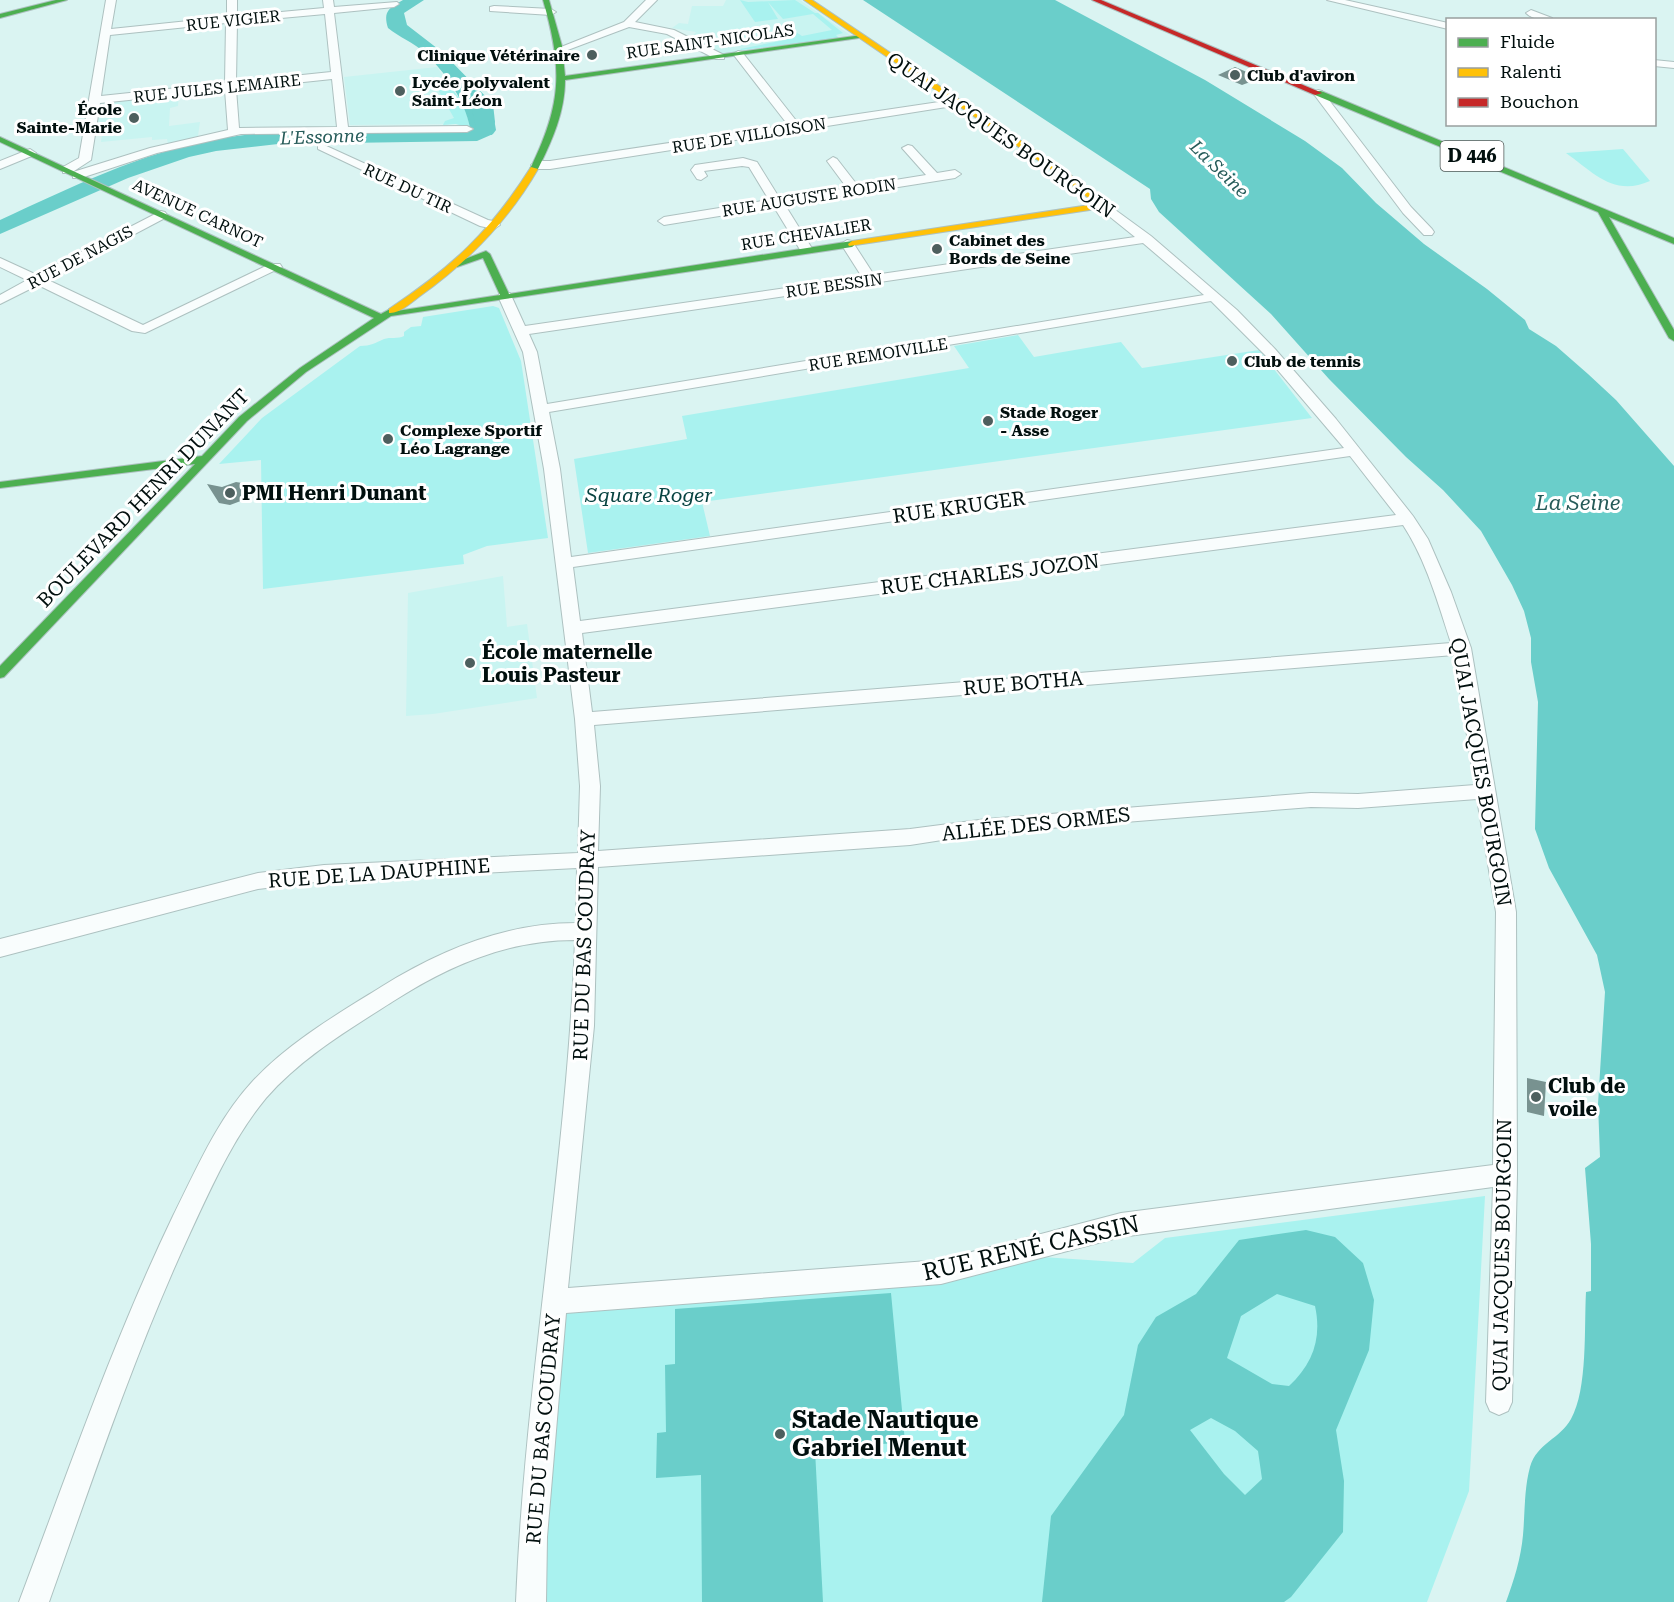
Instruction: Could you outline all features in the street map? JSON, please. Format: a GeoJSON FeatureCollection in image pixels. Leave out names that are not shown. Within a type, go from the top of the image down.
{"type":"FeatureCollection","features":[{"type":"Feature","properties":{"kind":"main road"},"geometry":{"type":"LineString","coordinates":[[0,16],[64,0]]}},
{"type":"Feature","properties":{"kind":"main road","name":"QUAI JACQUES BOURGOIN"},"geometry":{"type":"LineString","coordinates":[[807,0],[1064,174],[1103,205]]}},
{"type":"Feature","properties":{"kind":"main road","name":"D 446"},"geometry":{"type":"LineString","coordinates":[[1095,0],[1674,241]]}},
{"type":"Feature","properties":{"kind":"main road"},"geometry":{"type":"LineString","coordinates":[[408,306],[483,238],[547,148],[554,127],[563,78],[561,49],[549,6]]}},
{"type":"Feature","properties":{"kind":"main road","name":"RUE SAINT-NICOLAS"},"geometry":{"type":"LineString","coordinates":[[563,78],[861,37]]}},
{"type":"Feature","properties":{"kind":"main road","name":"AVENUE CARNOT"},"geometry":{"type":"LineString","coordinates":[[0,139],[30,153],[80,171],[106,188],[161,215],[381,318]]}},
{"type":"Feature","properties":{"kind":"main road","name":"RUE CHEVALIER"},"geometry":{"type":"LineString","coordinates":[[381,318],[408,306],[510,296],[1103,205]]}},
{"type":"Feature","properties":{"kind":"main road"},"geometry":{"type":"LineString","coordinates":[[1600,209],[1674,338]]}},
{"type":"Feature","properties":{"kind":"main road"},"geometry":{"type":"LineString","coordinates":[[491,267],[494,225]]}},
{"type":"Feature","properties":{"kind":"main road"},"geometry":{"type":"LineString","coordinates":[[480,257],[483,238]]}},
{"type":"Feature","properties":{"kind":"main road"},"geometry":{"type":"LineString","coordinates":[[457,264],[486,254],[491,267],[510,296]]}},
{"type":"Feature","properties":{"kind":"main road","name":"BOULEVARD HENRI DUNANT"},"geometry":{"type":"LineString","coordinates":[[0,674],[260,403],[381,318]]}},
{"type":"Feature","properties":{"kind":"main road"},"geometry":{"type":"LineString","coordinates":[[0,485],[205,459]]}},
{"type":"Feature","properties":{"kind":"street"},"geometry":{"type":"LineString","coordinates":[[111,0],[96,100],[80,171],[154,150],[234,132],[467,129]]}},
{"type":"Feature","properties":{"kind":"street"},"geometry":{"type":"LineString","coordinates":[[232,0],[231,86],[234,132]]}},
{"type":"Feature","properties":{"kind":"street"},"geometry":{"type":"LineString","coordinates":[[561,49],[628,24],[652,0]]}},
{"type":"Feature","properties":{"kind":"street"},"geometry":{"type":"LineString","coordinates":[[1332,0],[1446,26]]}},
{"type":"Feature","properties":{"kind":"street","name":"RUE VIGIER"},"geometry":{"type":"LineString","coordinates":[[107,32],[231,20],[329,5],[394,4]]}},
{"type":"Feature","properties":{"kind":"street"},"geometry":{"type":"LineString","coordinates":[[329,5],[343,129]]}},
{"type":"Feature","properties":{"kind":"street"},"geometry":{"type":"LineString","coordinates":[[494,9],[549,6]]}},
{"type":"Feature","properties":{"kind":"street"},"geometry":{"type":"LineString","coordinates":[[1532,13],[1543,18]]}},
{"type":"Feature","properties":{"kind":"street"},"geometry":{"type":"LineString","coordinates":[[628,24],[670,32],[720,57]]}},
{"type":"Feature","properties":{"kind":"street"},"geometry":{"type":"LineString","coordinates":[[738,54],[797,129]]}},
{"type":"Feature","properties":{"kind":"street"},"geometry":{"type":"LineString","coordinates":[[1656,63],[1674,65]]}},
{"type":"Feature","properties":{"kind":"street","name":"RUE JULES LEMAIRE"},"geometry":{"type":"LineString","coordinates":[[96,100],[337,75]]}},
{"type":"Feature","properties":{"kind":"street"},"geometry":{"type":"LineString","coordinates":[[1318,93],[1407,210],[1428,232]]}},
{"type":"Feature","properties":{"kind":"street","name":"RUE DE VILLOISON"},"geometry":{"type":"LineString","coordinates":[[537,165],[797,129],[959,102]]}},
{"type":"Feature","properties":{"kind":"street","name":"RUE DU TIR"},"geometry":{"type":"LineString","coordinates":[[322,147],[484,224],[494,225]]}},
{"type":"Feature","properties":{"kind":"street"},"geometry":{"type":"LineString","coordinates":[[908,148],[934,177]]}},
{"type":"Feature","properties":{"kind":"street"},"geometry":{"type":"LineString","coordinates":[[0,165],[30,153]]}},
{"type":"Feature","properties":{"kind":"street"},"geometry":{"type":"LineString","coordinates":[[833,161],[854,189]]}},
{"type":"Feature","properties":{"kind":"street"},"geometry":{"type":"LineString","coordinates":[[701,176],[699,168],[743,162],[753,165],[807,250]]}},
{"type":"Feature","properties":{"kind":"street","name":"RUE AUGUSTE RODIN"},"geometry":{"type":"LineString","coordinates":[[664,221],[955,174]]}},
{"type":"Feature","properties":{"kind":"street"},"geometry":{"type":"LineString","coordinates":[[685,200],[693,215]]}},
{"type":"Feature","properties":{"kind":"street","name":"QUAI JACQUES BOURGOIN"},"geometry":{"type":"LineString","coordinates":[[1103,205],[1147,239],[1214,297],[1318,405],[1420,539],[1443,592],[1462,648],[1506,912],[1505,1174],[1498,1402]]}},
{"type":"Feature","properties":{"kind":"street","name":"RUE DE NAGIS"},"geometry":{"type":"LineString","coordinates":[[0,300],[161,215]]}},
{"type":"Feature","properties":{"kind":"street","name":"RUE BESSIN"},"geometry":{"type":"LineString","coordinates":[[521,331],[1147,239]]}},
{"type":"Feature","properties":{"kind":"street"},"geometry":{"type":"LineString","coordinates":[[847,244],[870,279]]}},
{"type":"Feature","properties":{"kind":"street"},"geometry":{"type":"LineString","coordinates":[[0,262],[35,281],[137,328],[144,329],[275,267]]}},
{"type":"Feature","properties":{"kind":"street","name":"RUE DU BAS COUDRAY"},"geometry":{"type":"LineString","coordinates":[[510,296],[530,352],[552,469],[584,719],[590,795],[586,860],[583,1026],[537,1473],[531,1602]]}},
{"type":"Feature","properties":{"kind":"street","name":"RUE REMOIVILLE"},"geometry":{"type":"LineString","coordinates":[[542,410],[1214,297]]}},
{"type":"Feature","properties":{"kind":"street","name":"RUE KRUGER"},"geometry":{"type":"LineString","coordinates":[[563,563],[1354,451]]}},
{"type":"Feature","properties":{"kind":"street","name":"RUE CHARLES JOZON"},"geometry":{"type":"LineString","coordinates":[[573,628],[1407,519]]}},
{"type":"Feature","properties":{"kind":"street","name":"RUE BOTHA"},"geometry":{"type":"LineString","coordinates":[[584,719],[1462,648]]}},
{"type":"Feature","properties":{"kind":"street","name":"ALLÉE DES ORMES"},"geometry":{"type":"LineString","coordinates":[[586,860],[910,837],[987,826],[1311,800],[1358,801],[1487,791]]}},
{"type":"Feature","properties":{"kind":"street","name":"RUE DE LA DAUPHINE"},"geometry":{"type":"LineString","coordinates":[[0,948],[258,881],[324,873],[586,860]]}},
{"type":"Feature","properties":{"kind":"street"},"geometry":{"type":"LineString","coordinates":[[34,1602],[122,1364],[176,1235],[228,1130],[260,1089],[290,1060],[357,1013],[427,969],[466,951],[504,940],[538,934],[586,932]]}},
{"type":"Feature","properties":{"kind":"street","name":"RUE RENÉ CASSIN"},"geometry":{"type":"LineString","coordinates":[[554,1301],[941,1272],[1121,1225],[1505,1174]]}},
{"type":"Feature","properties":{"kind":"shaded area"},"geometry":{"type":"Polygon","coordinates":[[[726,0],[800,0],[850,35],[722,54],[692,37],[696,32],[672,28],[679,23],[688,24],[692,6],[723,6],[726,0]]]}},
{"type":"Feature","properties":{"kind":"shaded area","name":"Lycée polyvalent Saint-Léon"},"geometry":{"type":"Polygon","coordinates":[[[437,67],[465,107],[470,128],[456,124],[350,125],[344,77],[437,67]]]}},
{"type":"Feature","properties":{"kind":"shaded area","name":"École Sainte-Marie"},"geometry":{"type":"Polygon","coordinates":[[[179,95],[178,106],[170,108],[169,126],[200,122],[198,136],[168,144],[167,139],[152,140],[152,137],[101,142],[103,127],[97,127],[101,110],[106,103],[179,95]]]}},
{"type":"Feature","properties":{"kind":"shaded area","name":"École maternelle Louis Pasteur"},"geometry":{"type":"Polygon","coordinates":[[[503,576],[507,627],[527,624],[537,698],[406,716],[408,593],[503,576]]]}},
{"type":"Feature","properties":{"kind":"green space"},"geometry":{"type":"Polygon","coordinates":[[[740,0],[748,2],[795,0],[818,13],[843,33],[836,35],[839,38],[741,50],[785,40],[779,31],[793,30],[802,36],[832,30],[813,14],[783,19],[768,2],[778,19],[755,22],[740,0]]]}},
{"type":"Feature","properties":{"kind":"green space"},"geometry":{"type":"Polygon","coordinates":[[[449,84],[465,107],[470,128],[456,124],[443,125],[445,121],[454,118],[436,86],[449,84]]]}},
{"type":"Feature","properties":{"kind":"green space"},"geometry":{"type":"Polygon","coordinates":[[[1623,149],[1650,181],[1626,186],[1615,184],[1595,175],[1566,153],[1623,149]]]}},
{"type":"Feature","properties":{"kind":"green space","name":"Complexe Sportif Léo Lagrange"},"geometry":{"type":"Polygon","coordinates":[[[493,306],[499,308],[521,361],[548,538],[487,546],[463,555],[464,564],[263,589],[261,460],[219,464],[262,418],[360,346],[370,345],[386,338],[404,336],[404,332],[411,327],[421,326],[423,317],[493,306]]]}},
{"type":"Feature","properties":{"kind":"green space","name":"Stade Roger - Asse"},"geometry":{"type":"Polygon","coordinates":[[[1018,335],[1034,357],[1121,342],[1142,368],[1259,350],[1312,418],[702,502],[710,536],[588,553],[574,459],[687,439],[682,416],[969,368],[954,346],[1018,335]]]}},
{"type":"Feature","properties":{"kind":"green space"},"geometry":{"type":"Polygon","coordinates":[[[1485,1196],[1469,1491],[1427,1602],[531,1602],[554,1301],[1011,1255],[1133,1263],[1165,1238],[1485,1196]]]}},
{"type":"Feature","properties":{"kind":"water"},"geometry":{"type":"Polygon","coordinates":[[[403,0],[424,0],[404,13],[407,25],[442,52],[493,104],[495,122],[492,135],[470,128],[459,97],[439,68],[420,49],[388,28],[386,18],[388,11],[403,0]]]}},
{"type":"Feature","properties":{"kind":"water","name":"La Seine"},"geometry":{"type":"Polygon","coordinates":[[[863,0],[1055,0],[1205,80],[1305,141],[1342,168],[1376,203],[1424,244],[1487,289],[1525,320],[1529,329],[1556,346],[1588,374],[1616,400],[1674,466],[1674,1602],[1506,1602],[1521,1552],[1530,1467],[1538,1452],[1561,1432],[1571,1419],[1583,1375],[1586,1292],[1591,1291],[1591,1244],[1585,1168],[1600,1157],[1598,1104],[1605,992],[1597,955],[1549,868],[1535,829],[1538,702],[1531,662],[1531,638],[1524,611],[1512,585],[1481,531],[1443,490],[1406,457],[1329,379],[1271,314],[1159,212],[1151,199],[1150,189],[863,0]]]}},
{"type":"Feature","properties":{"kind":"water"},"geometry":{"type":"Polygon","coordinates":[[[1306,1230],[1335,1237],[1363,1263],[1374,1300],[1369,1350],[1336,1430],[1344,1481],[1343,1532],[1291,1597],[1284,1602],[1042,1602],[1051,1516],[1124,1415],[1138,1345],[1156,1317],[1196,1294],[1239,1240],[1306,1230]],[[1277,1294],[1241,1316],[1227,1358],[1272,1384],[1289,1386],[1304,1369],[1314,1350],[1317,1318],[1315,1306],[1277,1294]],[[1211,1418],[1190,1430],[1224,1474],[1245,1495],[1262,1479],[1258,1451],[1235,1431],[1211,1418]]]}},
{"type":"Feature","properties":{"kind":"water"},"geometry":{"type":"Polygon","coordinates":[[[891,1293],[905,1442],[815,1450],[823,1602],[702,1602],[701,1475],[656,1478],[657,1433],[666,1432],[665,1365],[675,1364],[675,1309],[891,1293]]]}},
{"type":"Feature","properties":{"kind":"building","name":"Club d'aviron"},"geometry":{"type":"Polygon","coordinates":[[[1235,67],[1261,78],[1242,85],[1218,75],[1235,67]]]}},
{"type":"Feature","properties":{"kind":"building","name":"PMI Henri Dunant"},"geometry":{"type":"Polygon","coordinates":[[[236,482],[248,484],[253,492],[246,499],[230,505],[219,503],[207,484],[222,487],[236,482]]]}},
{"type":"Feature","properties":{"kind":"building","name":"Club de voile"},"geometry":{"type":"Polygon","coordinates":[[[1527,1078],[1546,1082],[1544,1116],[1527,1112],[1527,1078]]]}},
{"type":"Feature","properties":{"kind":"waterway","name":"L'Essonne"},"geometry":{"type":"LineString","coordinates":[[0,228],[152,162],[216,145],[278,138],[477,135],[486,130],[484,119],[479,105],[469,93]]}},
{"type":"Feature","properties":{"kind":"traffic: fast"},"geometry":{"type":"LineString","coordinates":[[0,16],[64,0]]}},
{"type":"Feature","properties":{"kind":"traffic: fast"},"geometry":{"type":"LineString","coordinates":[[534,169],[553,125],[559,105],[561,86],[558,46],[546,0]]}},
{"type":"Feature","properties":{"kind":"traffic: fast"},"geometry":{"type":"LineString","coordinates":[[563,78],[862,37]]}},
{"type":"Feature","properties":{"kind":"traffic: fast"},"geometry":{"type":"LineString","coordinates":[[1318,93],[1674,241]]}},
{"type":"Feature","properties":{"kind":"traffic: fast"},"geometry":{"type":"LineString","coordinates":[[0,139],[381,318]]}},
{"type":"Feature","properties":{"kind":"traffic: fast"},"geometry":{"type":"LineString","coordinates":[[1600,209],[1674,338]]}},
{"type":"Feature","properties":{"kind":"traffic: fast"},"geometry":{"type":"LineString","coordinates":[[394,314],[852,244]]}},
{"type":"Feature","properties":{"kind":"traffic: fast"},"geometry":{"type":"LineString","coordinates":[[457,264],[486,254],[505,296]]}},
{"type":"Feature","properties":{"kind":"traffic: fast"},"geometry":{"type":"LineString","coordinates":[[0,674],[243,419],[303,370],[392,311]]}},
{"type":"Feature","properties":{"kind":"traffic: fast"},"geometry":{"type":"LineString","coordinates":[[0,485],[205,459]]}},
{"type":"Feature","properties":{"kind":"traffic: slow"},"geometry":{"type":"LineString","coordinates":[[807,0],[1064,174],[1103,205]]}},
{"type":"Feature","properties":{"kind":"traffic: slow"},"geometry":{"type":"LineString","coordinates":[[392,311],[433,282],[472,249],[507,211],[534,169]]}},
{"type":"Feature","properties":{"kind":"traffic: slow"},"geometry":{"type":"LineString","coordinates":[[852,244],[1103,205]]}},
{"type":"Feature","properties":{"kind":"traffic: jam"},"geometry":{"type":"LineString","coordinates":[[1095,0],[1318,93]]}},
{"type":"Feature","properties":{"kind":"place","name":"Clinique Vétérinaire"},"geometry":{"type":"Point","coordinates":[592,55]}},
{"type":"Feature","properties":{"kind":"place","name":"Club d'aviron"},"geometry":{"type":"Point","coordinates":[1235,75]}},
{"type":"Feature","properties":{"kind":"place","name":"Lycée polyvalent Saint-Léon"},"geometry":{"type":"Point","coordinates":[400,91]}},
{"type":"Feature","properties":{"kind":"place","name":"École Sainte-Marie"},"geometry":{"type":"Point","coordinates":[134,118]}},
{"type":"Feature","properties":{"kind":"place","name":"Cabinet des Bords de Seine"},"geometry":{"type":"Point","coordinates":[937,249]}},
{"type":"Feature","properties":{"kind":"place","name":"Club de tennis"},"geometry":{"type":"Point","coordinates":[1232,361]}},
{"type":"Feature","properties":{"kind":"place","name":"Stade Roger - Asse"},"geometry":{"type":"Point","coordinates":[988,421]}},
{"type":"Feature","properties":{"kind":"place","name":"Complexe Sportif Léo Lagrange"},"geometry":{"type":"Point","coordinates":[388,439]}},
{"type":"Feature","properties":{"kind":"place","name":"PMI Henri Dunant"},"geometry":{"type":"Point","coordinates":[230,493]}},
{"type":"Feature","properties":{"kind":"place","name":"École maternelle Louis Pasteur"},"geometry":{"type":"Point","coordinates":[470,663]}},
{"type":"Feature","properties":{"kind":"place","name":"Club de voile"},"geometry":{"type":"Point","coordinates":[1536,1097]}},
{"type":"Feature","properties":{"kind":"place","name":"Stade Nautique Gabriel Menut"},"geometry":{"type":"Point","coordinates":[780,1434]}},
{"type":"Feature","properties":{"kind":"park label","name":"Square Roger"},"geometry":{"type":"Point","coordinates":[649,495]}}]}
